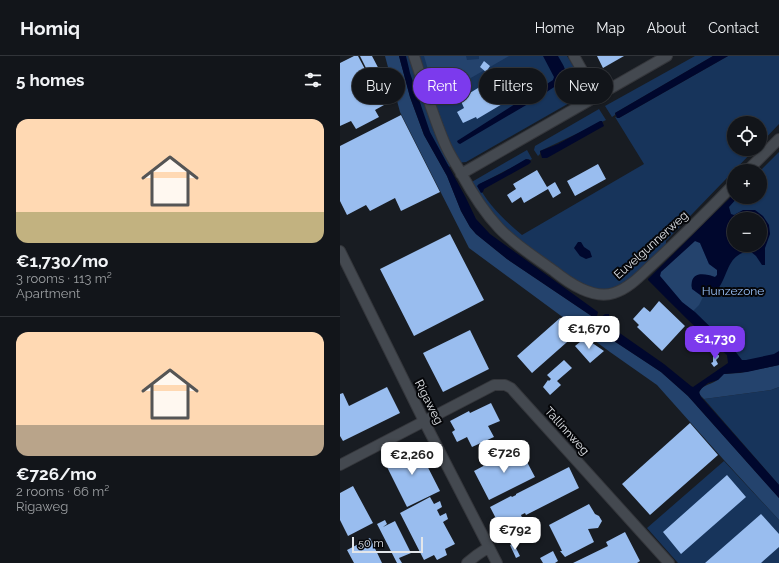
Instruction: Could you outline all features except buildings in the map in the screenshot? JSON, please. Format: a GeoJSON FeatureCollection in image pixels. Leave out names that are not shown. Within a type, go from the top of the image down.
{"type":"FeatureCollection","features":[{"type":"Feature","properties":{"kind":"street","name":"Euvelgunnerweg"},"geometry":{"type":"LineString","coordinates":[[414,56],[431,108],[446,146],[482,208],[499,228],[516,243],[562,277],[585,291],[595,294],[612,294],[620,291],[632,283],[668,250],[727,191]]}},
{"type":"Feature","properties":{"kind":"street"},"geometry":{"type":"LineString","coordinates":[[574,56],[581,68]]}},
{"type":"Feature","properties":{"kind":"street"},"geometry":{"type":"LineString","coordinates":[[613,86],[667,56]]}},
{"type":"Feature","properties":{"kind":"street"},"geometry":{"type":"LineString","coordinates":[[461,174],[582,104]]}},
{"type":"Feature","properties":{"kind":"street"},"geometry":{"type":"LineString","coordinates":[[754,164],[779,139]]}},
{"type":"Feature","properties":{"kind":"street","name":"Rigaweg"},"geometry":{"type":"LineString","coordinates":[[340,251],[424,421],[497,563]]}},
{"type":"Feature","properties":{"kind":"street","name":"Tallinnweg"},"geometry":{"type":"LineString","coordinates":[[340,465],[494,385],[499,384],[508,386],[669,563]]}},
{"type":"Feature","properties":{"kind":"street"},"geometry":{"type":"LineString","coordinates":[[467,563],[489,547]]}},
{"type":"Feature","properties":{"kind":"green space"},"geometry":{"type":"Polygon","coordinates":[[[400,56],[567,56],[574,68],[555,68],[555,104],[568,104],[466,162],[455,163],[449,167],[447,164],[443,167],[419,104],[471,104],[471,68],[413,68],[413,90],[400,56]]]}},
{"type":"Feature","properties":{"kind":"green space"},"geometry":{"type":"Polygon","coordinates":[[[695,56],[713,56],[615,113],[612,117],[605,106],[613,104],[613,102],[695,56]]]}},
{"type":"Feature","properties":{"kind":"green space"},"geometry":{"type":"Polygon","coordinates":[[[728,56],[779,56],[779,124],[767,137],[767,116],[727,116],[727,156],[748,156],[740,164],[727,164],[727,178],[666,241],[666,248],[618,289],[596,291],[564,275],[501,226],[470,183],[527,150],[532,159],[528,159],[478,185],[497,212],[522,235],[644,164],[615,117],[619,118],[728,56]]]}},
{"type":"Feature","properties":{"kind":"green space"},"geometry":{"type":"Polygon","coordinates":[[[599,109],[606,120],[540,151],[538,156],[534,150],[535,146],[599,109]]]}},
{"type":"Feature","properties":{"kind":"green space","name":"Hunzezone"},"geometry":{"type":"Polygon","coordinates":[[[779,152],[779,357],[746,368],[652,278],[727,204],[767,204],[767,164],[779,152]]]}},
{"type":"Feature","properties":{"kind":"green space"},"geometry":{"type":"Polygon","coordinates":[[[779,387],[779,485],[704,399],[771,390],[779,387]]]}},
{"type":"Feature","properties":{"kind":"green space"},"geometry":{"type":"Polygon","coordinates":[[[724,461],[779,520],[779,563],[678,563],[647,528],[724,461]]]}},
{"type":"Feature","properties":{"kind":"shaded area"},"geometry":{"type":"Polygon","coordinates":[[[385,56],[399,56],[402,68],[388,68],[385,56]]]}},
{"type":"Feature","properties":{"kind":"shaded area"},"geometry":{"type":"Polygon","coordinates":[[[399,56],[406,56],[413,82],[413,104],[421,104],[430,132],[476,219],[490,234],[598,312],[597,316],[593,317],[507,259],[476,234],[470,227],[461,211],[447,176],[424,135],[410,97],[405,78],[405,68],[402,68],[399,56]]]}},
{"type":"Feature","properties":{"kind":"shaded area"},"geometry":{"type":"Polygon","coordinates":[[[424,56],[466,56],[467,60],[479,59],[479,56],[509,56],[488,68],[479,68],[479,73],[471,78],[471,68],[428,68],[424,56]]]}},
{"type":"Feature","properties":{"kind":"shaded area"},"geometry":{"type":"Polygon","coordinates":[[[543,56],[558,56],[565,68],[555,68],[555,87],[547,92],[547,84],[553,80],[554,77],[543,56]]]}},
{"type":"Feature","properties":{"kind":"shaded area"},"geometry":{"type":"Polygon","coordinates":[[[713,56],[728,56],[617,118],[615,113],[713,56]]]}},
{"type":"Feature","properties":{"kind":"shaded area"},"geometry":{"type":"Polygon","coordinates":[[[405,78],[424,135],[447,176],[461,211],[470,227],[476,234],[507,259],[593,317],[597,316],[600,318],[605,333],[611,339],[661,372],[688,396],[779,498],[779,520],[657,385],[469,248],[400,112],[398,104],[405,104],[405,78]]]}},
{"type":"Feature","properties":{"kind":"shaded area"},"geometry":{"type":"Polygon","coordinates":[[[515,104],[528,104],[460,144],[457,141],[515,104]]]}},
{"type":"Feature","properties":{"kind":"shaded area"},"geometry":{"type":"Polygon","coordinates":[[[602,121],[604,126],[547,158],[542,158],[540,151],[558,144],[602,121]]]}},
{"type":"Feature","properties":{"kind":"shaded area"},"geometry":{"type":"Polygon","coordinates":[[[526,159],[530,160],[531,162],[484,189],[481,193],[477,186],[479,184],[526,159]]]}},
{"type":"Feature","properties":{"kind":"shaded area"},"geometry":{"type":"Polygon","coordinates":[[[727,201],[727,204],[732,204],[729,207],[730,212],[727,212],[727,252],[746,252],[737,256],[733,260],[718,289],[708,297],[703,297],[692,289],[692,283],[695,276],[702,274],[715,277],[717,275],[717,270],[709,264],[700,243],[695,241],[661,272],[660,276],[682,302],[695,312],[735,351],[742,360],[774,354],[779,351],[779,365],[747,372],[724,374],[718,380],[708,383],[699,392],[701,397],[779,485],[779,498],[688,396],[661,372],[611,339],[603,330],[600,318],[605,314],[609,314],[611,327],[664,364],[693,387],[728,363],[727,355],[687,319],[648,280],[727,201]]]}},
{"type":"Feature","properties":{"kind":"shaded area"},"geometry":{"type":"Polygon","coordinates":[[[743,210],[755,210],[758,212],[739,212],[743,210]]]}},
{"type":"Feature","properties":{"kind":"shaded area"},"geometry":{"type":"Polygon","coordinates":[[[767,222],[769,225],[770,234],[767,242],[767,222]]]}},
{"type":"Feature","properties":{"kind":"shaded area"},"geometry":{"type":"Polygon","coordinates":[[[695,241],[700,243],[709,264],[718,270],[718,274],[715,277],[710,275],[693,279],[691,286],[703,297],[699,305],[693,311],[682,302],[660,276],[660,272],[695,241]]]}},
{"type":"Feature","properties":{"kind":"shaded area"},"geometry":{"type":"Polygon","coordinates":[[[578,242],[581,242],[584,247],[590,251],[592,257],[586,259],[580,256],[574,248],[578,242]]]}},
{"type":"Feature","properties":{"kind":"shaded area"},"geometry":{"type":"Polygon","coordinates":[[[751,252],[765,252],[765,265],[762,265],[751,252]]]}},
{"type":"Feature","properties":{"kind":"shaded area"},"geometry":{"type":"Polygon","coordinates":[[[779,365],[779,387],[771,390],[704,399],[699,394],[703,387],[716,381],[723,374],[740,373],[779,365]]]}}]}
